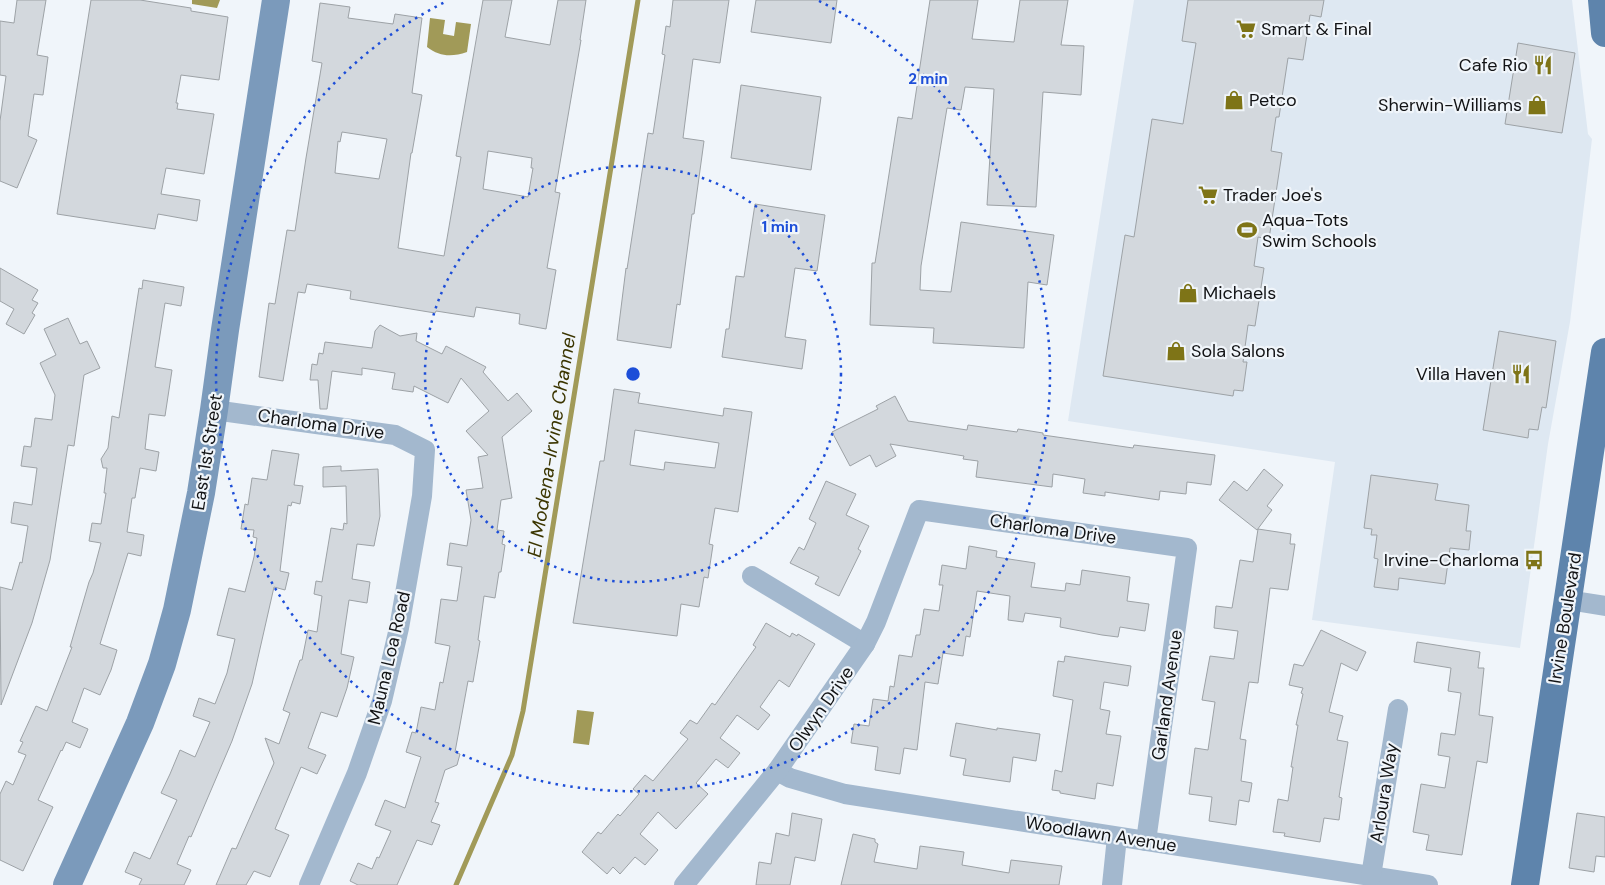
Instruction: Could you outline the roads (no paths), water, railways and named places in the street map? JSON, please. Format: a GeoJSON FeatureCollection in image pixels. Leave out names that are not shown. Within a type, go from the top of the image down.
{"type":"FeatureCollection","features":[{"type":"Feature","properties":{"kind":"main road","name":"East 1st Street"},"geometry":{"type":"LineString","coordinates":[[67,885],[131,746],[162,664],[177,610],[214,410],[276,0]]}},
{"type":"Feature","properties":{"kind":"main road"},"geometry":{"type":"LineString","coordinates":[[1602,0],[1605,33]]}},
{"type":"Feature","properties":{"kind":"main road","name":"Irvine Boulevard"},"geometry":{"type":"LineString","coordinates":[[1524,885],[1605,352]]}},
{"type":"Feature","properties":{"kind":"street","name":"Charloma Drive"},"geometry":{"type":"LineString","coordinates":[[214,410],[395,434],[425,450]]}},
{"type":"Feature","properties":{"kind":"street","name":"Mauna Loa Road"},"geometry":{"type":"LineString","coordinates":[[309,885],[357,773],[382,701],[399,628],[422,496],[425,450]]}},
{"type":"Feature","properties":{"kind":"street","name":"Charloma Drive"},"geometry":{"type":"LineString","coordinates":[[919,510],[1188,548]]}},
{"type":"Feature","properties":{"kind":"street","name":"Olwyn Drive"},"geometry":{"type":"LineString","coordinates":[[684,885],[777,771],[865,644],[876,622],[919,510]]}},
{"type":"Feature","properties":{"kind":"street","name":"Garland Avenue"},"geometry":{"type":"LineString","coordinates":[[1146,841],[1188,548]]}},
{"type":"Feature","properties":{"kind":"street"},"geometry":{"type":"LineString","coordinates":[[752,576],[865,644]]}},
{"type":"Feature","properties":{"kind":"street"},"geometry":{"type":"LineString","coordinates":[[1568,600],[1605,606]]}},
{"type":"Feature","properties":{"kind":"street","name":"Arloura Way"},"geometry":{"type":"LineString","coordinates":[[1370,876],[1398,709]]}},
{"type":"Feature","properties":{"kind":"street","name":"Woodlawn Avenue"},"geometry":{"type":"LineString","coordinates":[[777,771],[790,778],[845,794],[1428,885]]}},
{"type":"Feature","properties":{"kind":"street"},"geometry":{"type":"LineString","coordinates":[[1112,885],[1117,837]]}},
{"type":"Feature","properties":{"kind":"waterway","name":"El Modena-Irvine Channel"},"geometry":{"type":"LineString","coordinates":[[456,885],[512,755],[523,711],[638,0]]}},
{"type":"Feature","properties":{"kind":"place","name":"Smart & Final"},"geometry":{"type":"Point","coordinates":[1246,29]}},
{"type":"Feature","properties":{"kind":"place","name":"Cafe Rio"},"geometry":{"type":"Point","coordinates":[1543,65]}},
{"type":"Feature","properties":{"kind":"place","name":"Petco"},"geometry":{"type":"Point","coordinates":[1234,100]}},
{"type":"Feature","properties":{"kind":"place","name":"Sherwin-Williams"},"geometry":{"type":"Point","coordinates":[1537,105]}},
{"type":"Feature","properties":{"kind":"place","name":"Trader Joe's"},"geometry":{"type":"Point","coordinates":[1208,195]}},
{"type":"Feature","properties":{"kind":"place","name":"Aqua-Tots Swim Schools"},"geometry":{"type":"Point","coordinates":[1247,230]}},
{"type":"Feature","properties":{"kind":"place","name":"Michaels"},"geometry":{"type":"Point","coordinates":[1188,293]}},
{"type":"Feature","properties":{"kind":"place","name":"Sola Salons"},"geometry":{"type":"Point","coordinates":[1176,351]}},
{"type":"Feature","properties":{"kind":"place","name":"Villa Haven"},"geometry":{"type":"Point","coordinates":[1521,374]}},
{"type":"Feature","properties":{"kind":"place","name":"Irvine-Charloma"},"geometry":{"type":"Point","coordinates":[1534,560]}}]}
